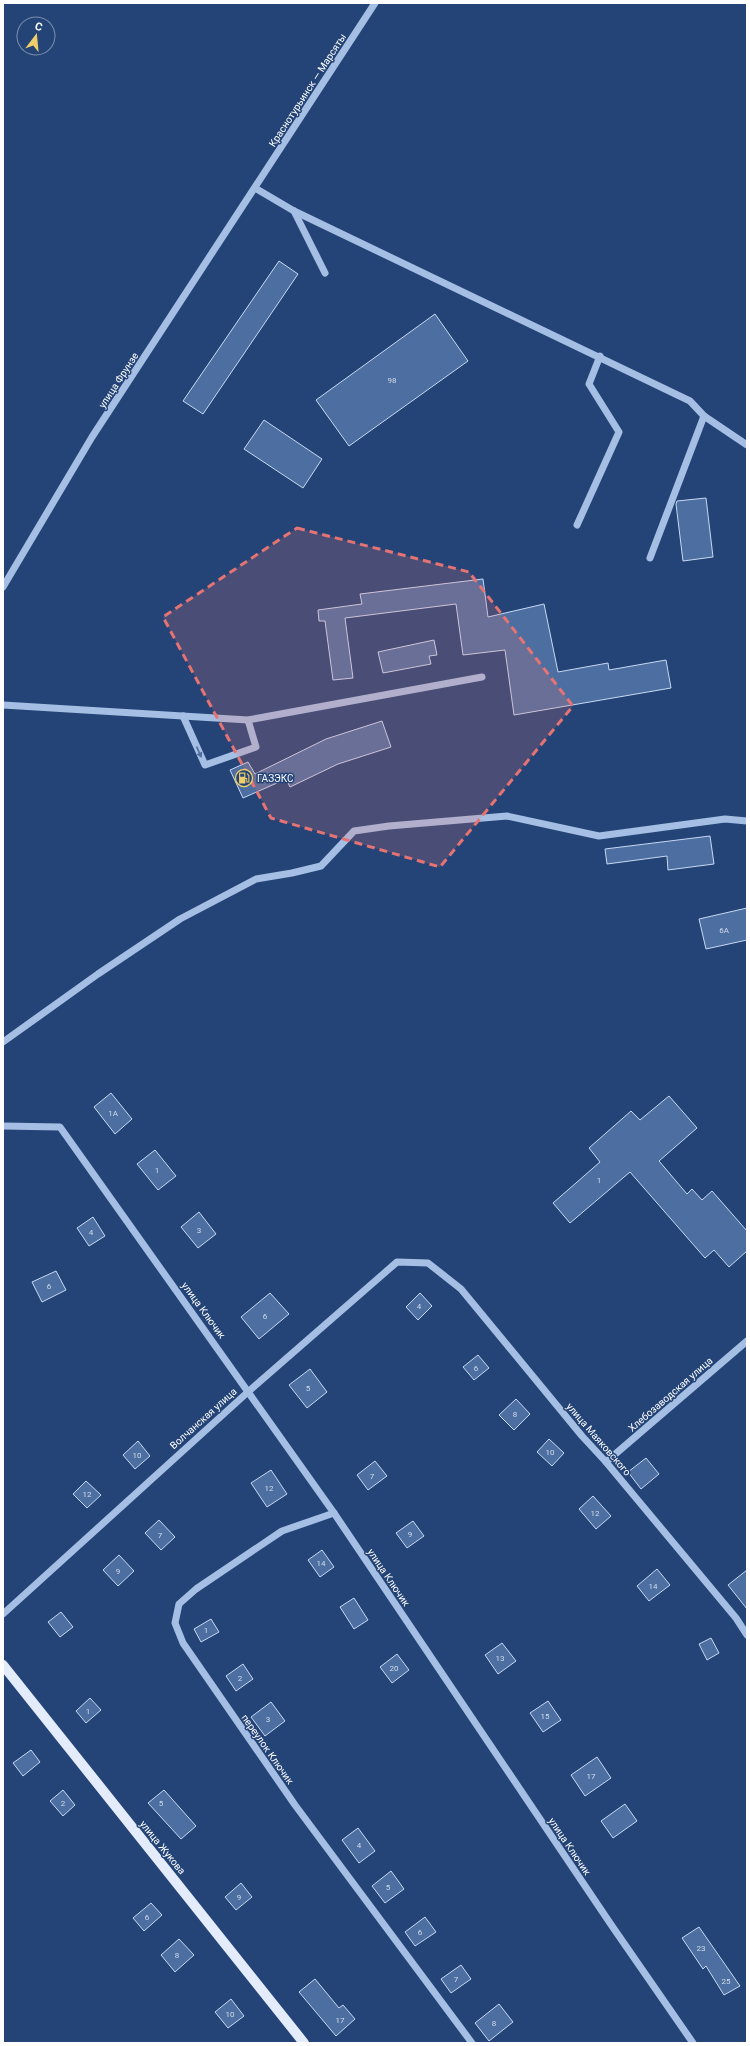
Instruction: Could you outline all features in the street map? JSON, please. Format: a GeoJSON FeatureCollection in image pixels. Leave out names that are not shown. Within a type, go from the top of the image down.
{"type":"FeatureCollection","features":[{"type":"Feature","properties":{"kind":"main road","name":"улица Жукова"},"geometry":{"type":"LineString","coordinates":[[3,1666],[304,2043]]}},
{"type":"Feature","properties":{"kind":"street","name":"Краснотурьинск — Марсяты"},"geometry":{"type":"LineString","coordinates":[[255,188],[375,3]]}},
{"type":"Feature","properties":{"kind":"street"},"geometry":{"type":"LineString","coordinates":[[255,188],[294,211],[600,356],[690,401],[704,416],[747,445]]}},
{"type":"Feature","properties":{"kind":"street","name":"улица Фрунзе"},"geometry":{"type":"LineString","coordinates":[[3,587],[92,437],[255,188]]}},
{"type":"Feature","properties":{"kind":"street"},"geometry":{"type":"LineString","coordinates":[[294,211],[325,273]]}},
{"type":"Feature","properties":{"kind":"street"},"geometry":{"type":"LineString","coordinates":[[577,525],[619,432],[589,384],[600,356]]}},
{"type":"Feature","properties":{"kind":"street"},"geometry":{"type":"LineString","coordinates":[[650,558],[704,416]]}},
{"type":"Feature","properties":{"kind":"street"},"geometry":{"type":"LineString","coordinates":[[3,705],[248,720],[482,677]]}},
{"type":"Feature","properties":{"kind":"street"},"geometry":{"type":"LineString","coordinates":[[183,716],[205,766],[256,747],[248,720]]}},
{"type":"Feature","properties":{"kind":"street"},"geometry":{"type":"LineString","coordinates":[[3,1042],[180,919],[256,879],[321,866],[354,832],[389,826],[507,816],[599,836],[725,819],[747,820]]}},
{"type":"Feature","properties":{"kind":"street","name":"улица Ключик"},"geometry":{"type":"LineString","coordinates":[[3,1126],[60,1127],[249,1391],[334,1514],[612,1926],[693,2043]]}},
{"type":"Feature","properties":{"kind":"street","name":"Волчанская улица"},"geometry":{"type":"LineString","coordinates":[[3,1614],[249,1391],[397,1262],[428,1263]]}},
{"type":"Feature","properties":{"kind":"street","name":"улица Маяковского"},"geometry":{"type":"LineString","coordinates":[[428,1263],[460,1289],[736,1618],[747,1635]]}},
{"type":"Feature","properties":{"kind":"street","name":"Хлебозаводская улица"},"geometry":{"type":"LineString","coordinates":[[606,1462],[747,1341]]}},
{"type":"Feature","properties":{"kind":"street","name":"переулок Ключик"},"geometry":{"type":"LineString","coordinates":[[334,1514],[282,1531],[196,1589],[179,1604],[175,1622],[183,1643],[296,1805],[472,2043]]}},
{"type":"Feature","properties":{"kind":"highlighted area"},"geometry":{"type":"Polygon","coordinates":[[[297,528],[469,572],[573,706],[440,867],[271,818],[163,617],[297,528]]]}},
{"type":"Feature","properties":{"kind":"building"},"geometry":{"type":"Polygon","coordinates":[[[279,261],[298,274],[203,414],[183,401],[279,261]]]}},
{"type":"Feature","properties":{"kind":"building"},"geometry":{"type":"Polygon","coordinates":[[[435,314],[468,361],[349,446],[316,400],[435,314]]]}},
{"type":"Feature","properties":{"kind":"building"},"geometry":{"type":"Polygon","coordinates":[[[264,420],[322,459],[303,488],[244,449],[264,420]]]}},
{"type":"Feature","properties":{"kind":"building"},"geometry":{"type":"Polygon","coordinates":[[[706,498],[713,557],[683,561],[676,504],[677,501],[706,498]]]}},
{"type":"Feature","properties":{"kind":"building"},"geometry":{"type":"Polygon","coordinates":[[[483,579],[488,617],[544,604],[558,672],[608,663],[609,670],[666,660],[671,688],[514,715],[505,650],[463,655],[456,604],[345,618],[353,678],[333,680],[325,621],[319,621],[318,610],[362,604],[360,594],[483,579]]]}},
{"type":"Feature","properties":{"kind":"building"},"geometry":{"type":"Polygon","coordinates":[[[434,640],[437,655],[429,656],[431,664],[383,673],[378,652],[434,640]]]}},
{"type":"Feature","properties":{"kind":"building"},"geometry":{"type":"Polygon","coordinates":[[[382,721],[391,747],[338,764],[290,787],[286,779],[243,798],[230,770],[248,762],[255,774],[326,739],[382,721]]]}},
{"type":"Feature","properties":{"kind":"building"},"geometry":{"type":"Polygon","coordinates":[[[710,836],[714,864],[668,870],[667,856],[607,864],[605,849],[710,836]]]}},
{"type":"Feature","properties":{"kind":"building"},"geometry":{"type":"Polygon","coordinates":[[[747,908],[747,940],[706,949],[699,919],[747,908]]]}},
{"type":"Feature","properties":{"kind":"building"},"geometry":{"type":"Polygon","coordinates":[[[111,1093],[132,1119],[115,1134],[94,1107],[111,1093]]]}},
{"type":"Feature","properties":{"kind":"building"},"geometry":{"type":"Polygon","coordinates":[[[669,1096],[697,1128],[659,1161],[687,1194],[692,1189],[702,1200],[712,1191],[747,1231],[747,1251],[729,1267],[714,1250],[705,1258],[630,1172],[570,1223],[553,1203],[600,1162],[589,1148],[631,1111],[640,1120],[669,1096]]]}},
{"type":"Feature","properties":{"kind":"building"},"geometry":{"type":"Polygon","coordinates":[[[155,1150],[176,1176],[158,1190],[137,1164],[155,1150]]]}},
{"type":"Feature","properties":{"kind":"building"},"geometry":{"type":"Polygon","coordinates":[[[199,1212],[216,1234],[198,1248],[181,1227],[199,1212]]]}},
{"type":"Feature","properties":{"kind":"building"},"geometry":{"type":"Polygon","coordinates":[[[93,1217],[105,1236],[89,1246],[77,1228],[93,1217]]]}},
{"type":"Feature","properties":{"kind":"building"},"geometry":{"type":"Polygon","coordinates":[[[56,1271],[66,1290],[42,1302],[32,1282],[56,1271]]]}},
{"type":"Feature","properties":{"kind":"building"},"geometry":{"type":"Polygon","coordinates":[[[270,1293],[289,1314],[259,1339],[241,1317],[270,1293]]]}},
{"type":"Feature","properties":{"kind":"building"},"geometry":{"type":"Polygon","coordinates":[[[420,1293],[432,1306],[418,1320],[406,1307],[420,1293]]]}},
{"type":"Feature","properties":{"kind":"building"},"geometry":{"type":"Polygon","coordinates":[[[478,1355],[489,1368],[474,1380],[463,1367],[478,1355]]]}},
{"type":"Feature","properties":{"kind":"building"},"geometry":{"type":"Polygon","coordinates":[[[310,1369],[327,1392],[307,1408],[289,1385],[310,1369]]]}},
{"type":"Feature","properties":{"kind":"building"},"geometry":{"type":"Polygon","coordinates":[[[516,1399],[530,1414],[514,1430],[499,1415],[516,1399]]]}},
{"type":"Feature","properties":{"kind":"building"},"geometry":{"type":"Polygon","coordinates":[[[549,1439],[564,1453],[552,1466],[537,1452],[549,1439]]]}},
{"type":"Feature","properties":{"kind":"building"},"geometry":{"type":"Polygon","coordinates":[[[138,1441],[150,1456],[135,1469],[123,1455],[138,1441]]]}},
{"type":"Feature","properties":{"kind":"building"},"geometry":{"type":"Polygon","coordinates":[[[646,1458],[659,1474],[641,1489],[628,1472],[646,1458]]]}},
{"type":"Feature","properties":{"kind":"building"},"geometry":{"type":"Polygon","coordinates":[[[375,1461],[387,1476],[368,1490],[357,1475],[375,1461]]]}},
{"type":"Feature","properties":{"kind":"building"},"geometry":{"type":"Polygon","coordinates":[[[271,1470],[287,1494],[267,1507],[251,1483],[271,1470]]]}},
{"type":"Feature","properties":{"kind":"building"},"geometry":{"type":"Polygon","coordinates":[[[86,1481],[101,1495],[87,1508],[73,1494],[86,1481]]]}},
{"type":"Feature","properties":{"kind":"building"},"geometry":{"type":"Polygon","coordinates":[[[593,1496],[611,1516],[596,1529],[579,1509],[593,1496]]]}},
{"type":"Feature","properties":{"kind":"building"},"geometry":{"type":"Polygon","coordinates":[[[159,1520],[175,1537],[161,1550],[145,1533],[159,1520]]]}},
{"type":"Feature","properties":{"kind":"building"},"geometry":{"type":"Polygon","coordinates":[[[413,1521],[424,1536],[407,1548],[396,1533],[413,1521]]]}},
{"type":"Feature","properties":{"kind":"building"},"geometry":{"type":"Polygon","coordinates":[[[322,1550],[334,1567],[320,1577],[308,1560],[322,1550]]]}},
{"type":"Feature","properties":{"kind":"building"},"geometry":{"type":"Polygon","coordinates":[[[119,1555],[134,1571],[118,1586],[103,1570],[119,1555]]]}},
{"type":"Feature","properties":{"kind":"building"},"geometry":{"type":"Polygon","coordinates":[[[657,1569],[670,1585],[649,1601],[637,1586],[657,1569]]]}},
{"type":"Feature","properties":{"kind":"building"},"geometry":{"type":"Polygon","coordinates":[[[747,1570],[747,1609],[728,1585],[747,1570]]]}},
{"type":"Feature","properties":{"kind":"building"},"geometry":{"type":"Polygon","coordinates":[[[354,1598],[368,1620],[354,1629],[340,1607],[354,1598]]]}},
{"type":"Feature","properties":{"kind":"building"},"geometry":{"type":"Polygon","coordinates":[[[61,1612],[73,1627],[60,1637],[48,1622],[61,1612]]]}},
{"type":"Feature","properties":{"kind":"building"},"geometry":{"type":"Polygon","coordinates":[[[211,1619],[219,1632],[201,1642],[194,1629],[211,1619]]]}},
{"type":"Feature","properties":{"kind":"building"},"geometry":{"type":"Polygon","coordinates":[[[711,1638],[719,1653],[707,1660],[699,1644],[711,1638]]]}},
{"type":"Feature","properties":{"kind":"building"},"geometry":{"type":"Polygon","coordinates":[[[502,1643],[516,1661],[498,1674],[485,1655],[502,1643]]]}},
{"type":"Feature","properties":{"kind":"building"},"geometry":{"type":"Polygon","coordinates":[[[397,1654],[409,1670],[392,1683],[380,1667],[397,1654]]]}},
{"type":"Feature","properties":{"kind":"building"},"geometry":{"type":"Polygon","coordinates":[[[243,1664],[253,1679],[236,1691],[226,1676],[243,1664]]]}},
{"type":"Feature","properties":{"kind":"building"},"geometry":{"type":"Polygon","coordinates":[[[90,1698],[101,1710],[86,1723],[76,1711],[90,1698]]]}},
{"type":"Feature","properties":{"kind":"building"},"geometry":{"type":"Polygon","coordinates":[[[548,1701],[561,1720],[543,1732],[530,1713],[548,1701]]]}},
{"type":"Feature","properties":{"kind":"building"},"geometry":{"type":"Polygon","coordinates":[[[271,1702],[285,1721],[265,1736],[251,1717],[271,1702]]]}},
{"type":"Feature","properties":{"kind":"building"},"geometry":{"type":"Polygon","coordinates":[[[31,1750],[40,1762],[23,1776],[13,1763],[31,1750]]]}},
{"type":"Feature","properties":{"kind":"building"},"geometry":{"type":"Polygon","coordinates":[[[597,1757],[611,1778],[585,1796],[571,1775],[597,1757]]]}},
{"type":"Feature","properties":{"kind":"building"},"geometry":{"type":"Polygon","coordinates":[[[63,1790],[75,1805],[63,1816],[50,1801],[63,1790]]]}},
{"type":"Feature","properties":{"kind":"building"},"geometry":{"type":"Polygon","coordinates":[[[164,1790],[196,1826],[181,1839],[148,1803],[164,1790]]]}},
{"type":"Feature","properties":{"kind":"building"},"geometry":{"type":"Polygon","coordinates":[[[625,1804],[637,1821],[613,1838],[601,1821],[625,1804]]]}},
{"type":"Feature","properties":{"kind":"building"},"geometry":{"type":"Polygon","coordinates":[[[358,1828],[375,1851],[359,1863],[342,1840],[358,1828]]]}},
{"type":"Feature","properties":{"kind":"building"},"geometry":{"type":"Polygon","coordinates":[[[391,1871],[404,1889],[385,1903],[372,1886],[391,1871]]]}},
{"type":"Feature","properties":{"kind":"building"},"geometry":{"type":"Polygon","coordinates":[[[241,1883],[252,1897],[236,1910],[225,1897],[241,1883]]]}},
{"type":"Feature","properties":{"kind":"building"},"geometry":{"type":"Polygon","coordinates":[[[151,1903],[162,1915],[144,1931],[133,1918],[151,1903]]]}},
{"type":"Feature","properties":{"kind":"building"},"geometry":{"type":"Polygon","coordinates":[[[425,1917],[436,1932],[415,1946],[405,1932],[425,1917]]]}},
{"type":"Feature","properties":{"kind":"building"},"geometry":{"type":"Polygon","coordinates":[[[699,1927],[740,1986],[724,1995],[706,1966],[703,1969],[682,1938],[699,1927]]]}},
{"type":"Feature","properties":{"kind":"building"},"geometry":{"type":"Polygon","coordinates":[[[179,1939],[194,1955],[175,1972],[161,1955],[179,1939]]]}},
{"type":"Feature","properties":{"kind":"building"},"geometry":{"type":"Polygon","coordinates":[[[461,1965],[471,1979],[451,1993],[441,1979],[461,1965]]]}},
{"type":"Feature","properties":{"kind":"building"},"geometry":{"type":"Polygon","coordinates":[[[315,1979],[339,2008],[343,2005],[355,2019],[336,2036],[299,1992],[315,1979]]]}},
{"type":"Feature","properties":{"kind":"building"},"geometry":{"type":"Polygon","coordinates":[[[231,1999],[244,2016],[228,2028],[215,2012],[231,1999]]]}},
{"type":"Feature","properties":{"kind":"building"},"geometry":{"type":"Polygon","coordinates":[[[499,2004],[513,2022],[489,2041],[475,2023],[499,2004]]]}},
{"type":"Feature","properties":{"kind":"place","name":"ГАЗЭКС"},"geometry":{"type":"Point","coordinates":[244,778]}}]}
